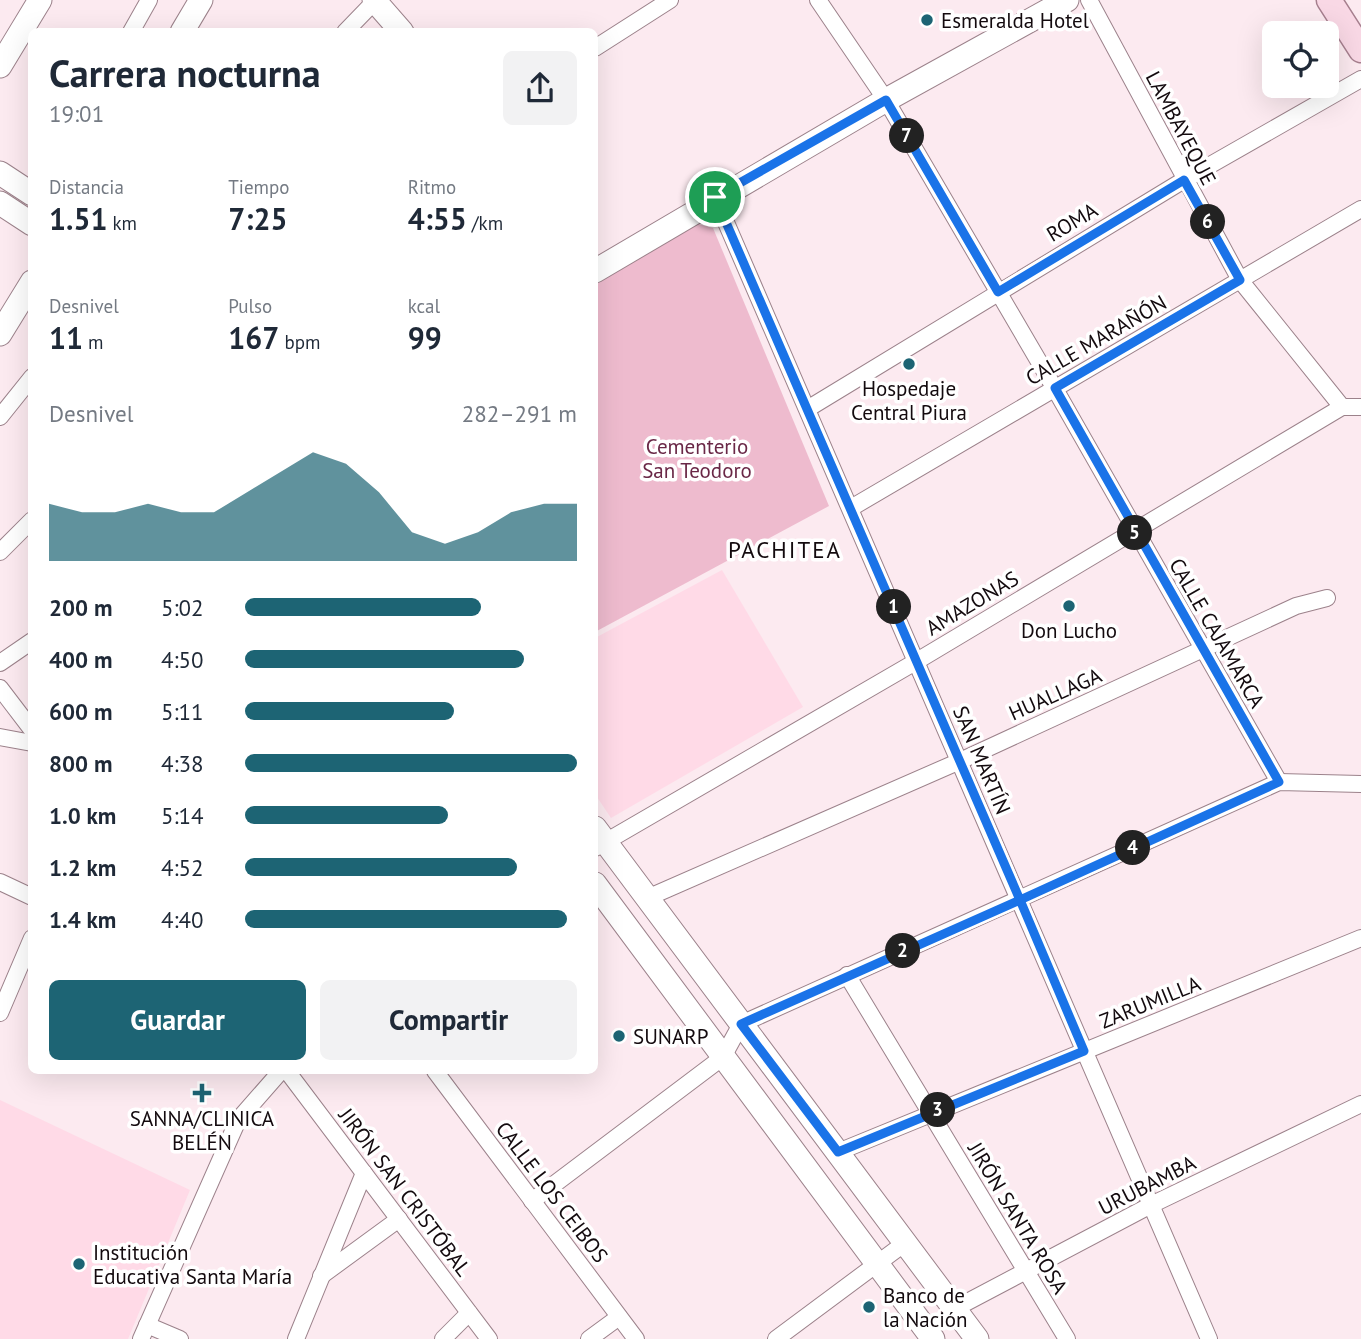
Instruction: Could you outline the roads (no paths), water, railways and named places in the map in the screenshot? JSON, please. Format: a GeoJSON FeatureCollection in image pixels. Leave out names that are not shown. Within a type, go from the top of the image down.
{"type":"FeatureCollection","features":[{"type":"Feature","properties":{"kind":"main road"},"geometry":{"type":"LineString","coordinates":[[0,66],[40,0]]}},
{"type":"Feature","properties":{"kind":"main road"},"geometry":{"type":"LineString","coordinates":[[184,28],[201,0]]}},
{"type":"Feature","properties":{"kind":"main road"},"geometry":{"type":"LineString","coordinates":[[379,0],[399,28]]}},
{"type":"Feature","properties":{"kind":"main road"},"geometry":{"type":"LineString","coordinates":[[379,0],[415,28]]}},
{"type":"Feature","properties":{"kind":"main road"},"geometry":{"type":"LineString","coordinates":[[598,265],[886,100],[1067,0]]}},
{"type":"Feature","properties":{"kind":"main road"},"geometry":{"type":"LineString","coordinates":[[1329,0],[1361,50]]}},
{"type":"Feature","properties":{"kind":"main road"},"geometry":{"type":"LineString","coordinates":[[0,173],[28,191]]}},
{"type":"Feature","properties":{"kind":"main road"},"geometry":{"type":"LineString","coordinates":[[0,203],[28,221]]}},
{"type":"Feature","properties":{"kind":"main road"},"geometry":{"type":"LineString","coordinates":[[0,334],[28,288]]}},
{"type":"Feature","properties":{"kind":"main road"},"geometry":{"type":"LineString","coordinates":[[598,839],[648,898],[977,1339]]}},
{"type":"Feature","properties":{"kind":"main road"},"geometry":{"type":"LineString","coordinates":[[598,888],[933,1339]]}},
{"type":"Feature","properties":{"kind":"street"},"geometry":{"type":"LineString","coordinates":[[133,28],[149,0]]}},
{"type":"Feature","properties":{"kind":"street"},"geometry":{"type":"LineString","coordinates":[[349,28],[379,0]]}},
{"type":"Feature","properties":{"kind":"street"},"geometry":{"type":"LineString","coordinates":[[598,46],[670,0]]}},
{"type":"Feature","properties":{"kind":"street","name":"CALLE CAJAMARCA"},"geometry":{"type":"LineString","coordinates":[[818,0],[886,100],[1055,388],[1133,530],[1279,782]]}},
{"type":"Feature","properties":{"kind":"street","name":"LAMBAYEQUE"},"geometry":{"type":"LineString","coordinates":[[1089,0],[1240,280],[1342,407]]}},
{"type":"Feature","properties":{"kind":"street","name":"ROMA"},"geometry":{"type":"LineString","coordinates":[[809,408],[1184,180],[1361,79]]}},
{"type":"Feature","properties":{"kind":"street","name":"SAN MARTÍN"},"geometry":{"type":"LineString","coordinates":[[715,197],[809,408],[1209,1339]]}},
{"type":"Feature","properties":{"kind":"street","name":"CALLE MARAÑÓN"},"geometry":{"type":"LineString","coordinates":[[851,508],[1361,209]]}},
{"type":"Feature","properties":{"kind":"street"},"geometry":{"type":"LineString","coordinates":[[0,416],[28,382]]}},
{"type":"Feature","properties":{"kind":"street"},"geometry":{"type":"LineString","coordinates":[[1342,407],[1361,407]]}},
{"type":"Feature","properties":{"kind":"street","name":"AMAZONAS"},"geometry":{"type":"LineString","coordinates":[[598,839],[917,661],[1342,407]]}},
{"type":"Feature","properties":{"kind":"street"},"geometry":{"type":"LineString","coordinates":[[0,552],[28,524]]}},
{"type":"Feature","properties":{"kind":"street","name":"HUALLAGA"},"geometry":{"type":"LineString","coordinates":[[648,898],[960,761],[1296,606],[1327,598]]}},
{"type":"Feature","properties":{"kind":"street"},"geometry":{"type":"LineString","coordinates":[[0,663],[28,644]]}},
{"type":"Feature","properties":{"kind":"street"},"geometry":{"type":"LineString","coordinates":[[0,688],[28,725]]}},
{"type":"Feature","properties":{"kind":"street"},"geometry":{"type":"LineString","coordinates":[[0,737],[28,742]]}},
{"type":"Feature","properties":{"kind":"street"},"geometry":{"type":"LineString","coordinates":[[532,1201],[723,1056],[741,1024],[1279,782],[1361,784]]}},
{"type":"Feature","properties":{"kind":"street"},"geometry":{"type":"LineString","coordinates":[[0,882],[28,895]]}},
{"type":"Feature","properties":{"kind":"street","name":"ZARUMILLA"},"geometry":{"type":"LineString","coordinates":[[838,1152],[1361,938]]}},
{"type":"Feature","properties":{"kind":"street"},"geometry":{"type":"LineString","coordinates":[[0,1013],[28,947]]}},
{"type":"Feature","properties":{"kind":"street","name":"JIRÓN SANTA ROSA"},"geometry":{"type":"LineString","coordinates":[[847,975],[1067,1339]]}},
{"type":"Feature","properties":{"kind":"street"},"geometry":{"type":"LineString","coordinates":[[180,1339],[144,1332],[238,1120],[278,1074]]}},
{"type":"Feature","properties":{"kind":"street","name":"JIRÓN SAN CRISTÓBAL"},"geometry":{"type":"LineString","coordinates":[[289,1074],[489,1339]]}},
{"type":"Feature","properties":{"kind":"street","name":"CALLE LOS CEIBOS"},"geometry":{"type":"LineString","coordinates":[[437,1074],[636,1339]]}},
{"type":"Feature","properties":{"kind":"street","name":"URUBAMBA"},"geometry":{"type":"LineString","coordinates":[[954,1308],[1151,1205],[1361,1104]]}},
{"type":"Feature","properties":{"kind":"street"},"geometry":{"type":"LineString","coordinates":[[296,1339],[364,1172]]}},
{"type":"Feature","properties":{"kind":"street"},"geometry":{"type":"LineString","coordinates":[[321,1276],[399,1219]]}},
{"type":"Feature","properties":{"kind":"street"},"geometry":{"type":"LineString","coordinates":[[776,1339],[905,1243]]}},
{"type":"Feature","properties":{"kind":"street"},"geometry":{"type":"LineString","coordinates":[[443,1339],[469,1313]]}},
{"type":"Feature","properties":{"kind":"street"},"geometry":{"type":"LineString","coordinates":[[589,1339],[620,1317]]}},
{"type":"Feature","properties":{"kind":"place","name":"Esmeralda Hotel"},"geometry":{"type":"Point","coordinates":[927,20]}},
{"type":"Feature","properties":{"kind":"place","name":"Hospedaje Central Piura"},"geometry":{"type":"Point","coordinates":[909,364]}},
{"type":"Feature","properties":{"kind":"place","name":"Don Lucho"},"geometry":{"type":"Point","coordinates":[1069,606]}},
{"type":"Feature","properties":{"kind":"place","name":"SUNARP"},"geometry":{"type":"Point","coordinates":[619,1036]}},
{"type":"Feature","properties":{"kind":"place","name":"SANNA/CLINICA BELÉN"},"geometry":{"type":"Point","coordinates":[202,1093]}},
{"type":"Feature","properties":{"kind":"place","name":"Institución Educativa Santa María"},"geometry":{"type":"Point","coordinates":[79,1264]}},
{"type":"Feature","properties":{"kind":"place","name":"Banco de la Nación"},"geometry":{"type":"Point","coordinates":[869,1307]}},
{"type":"Feature","properties":{"kind":"district","name":"PACHITEA"},"geometry":{"type":"Point","coordinates":[785,549]}},
{"type":"Feature","properties":{"kind":"park label","name":"Cementerio San Teodoro"},"geometry":{"type":"Point","coordinates":[697,458]}}]}
